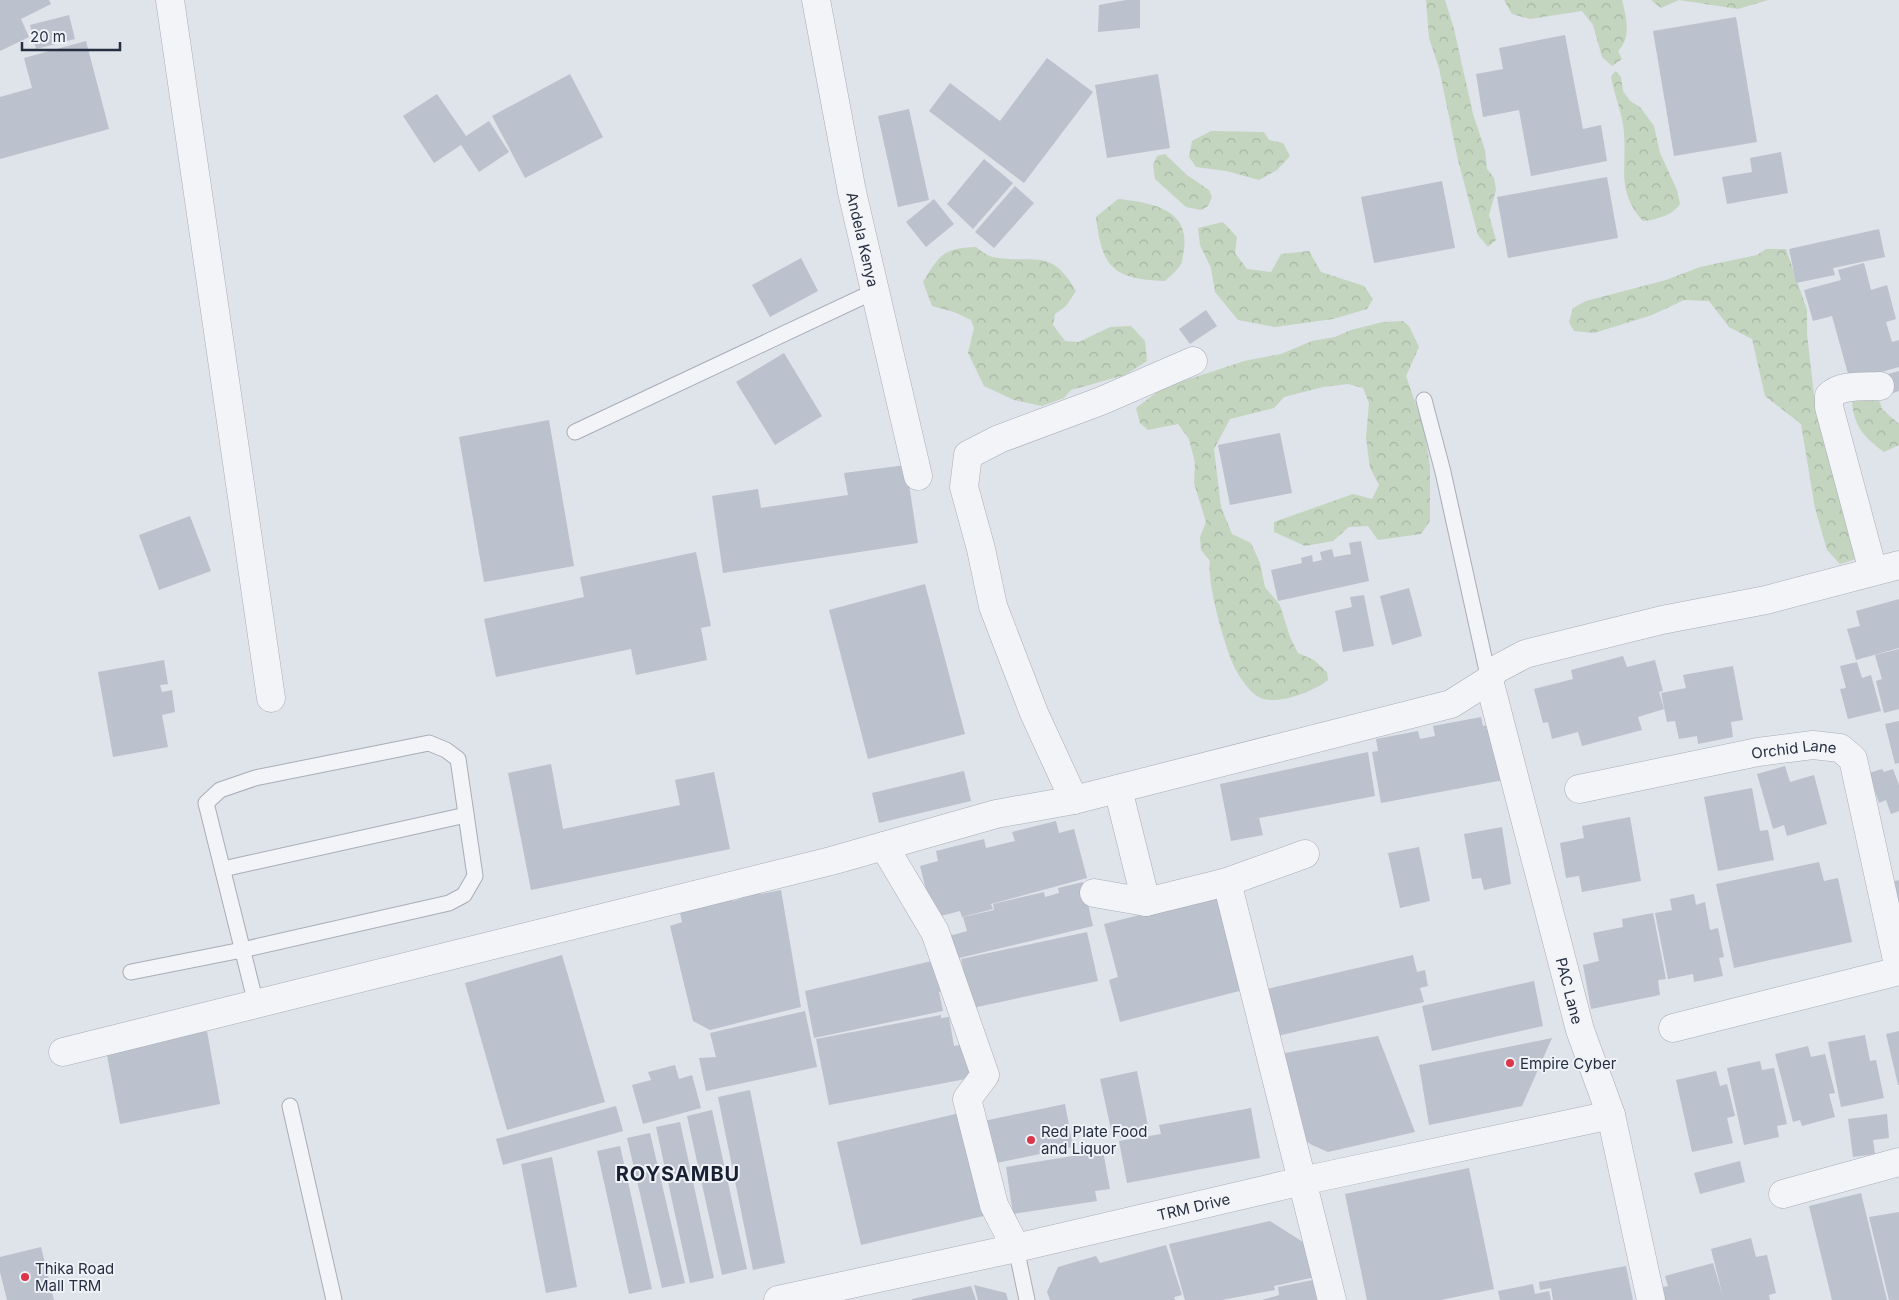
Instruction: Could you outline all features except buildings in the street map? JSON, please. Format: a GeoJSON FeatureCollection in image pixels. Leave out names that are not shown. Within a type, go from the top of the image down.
{"type":"FeatureCollection","features":[{"type":"Feature","properties":{"kind":"street"},"geometry":{"type":"LineString","coordinates":[[170,0],[270,698]]}},
{"type":"Feature","properties":{"kind":"street","name":"Andela Kenya"},"geometry":{"type":"LineString","coordinates":[[816,0],[852,192],[918,476]]}},
{"type":"Feature","properties":{"kind":"street"},"geometry":{"type":"LineString","coordinates":[[1074,800],[1034,713],[993,606],[981,550],[964,487],[968,455],[983,446],[1101,401],[1193,361]]}},
{"type":"Feature","properties":{"kind":"street"},"geometry":{"type":"LineString","coordinates":[[1873,571],[1829,407],[1830,396],[1834,391],[1880,386]]}},
{"type":"Feature","properties":{"kind":"street"},"geometry":{"type":"LineString","coordinates":[[63,1052],[884,846],[996,814],[1074,800],[1451,704],[1489,680],[1495,670],[1525,654],[1662,620],[1766,600],[1899,565]]}},
{"type":"Feature","properties":{"kind":"street","name":"PAC Lane"},"geometry":{"type":"LineString","coordinates":[[1489,680],[1580,1030],[1611,1115],[1651,1300]]}},
{"type":"Feature","properties":{"kind":"street","name":"Orchid Lane"},"geometry":{"type":"LineString","coordinates":[[1579,790],[1758,752],[1813,745],[1840,748],[1853,759],[1899,970]]}},
{"type":"Feature","properties":{"kind":"street"},"geometry":{"type":"LineString","coordinates":[[1118,789],[1146,902]]}},
{"type":"Feature","properties":{"kind":"street"},"geometry":{"type":"LineString","coordinates":[[884,846],[936,932],[985,1075],[967,1098],[994,1206],[1016,1248]]}},
{"type":"Feature","properties":{"kind":"street"},"geometry":{"type":"LineString","coordinates":[[1094,893],[1146,902],[1227,882],[1305,854]]}},
{"type":"Feature","properties":{"kind":"street"},"geometry":{"type":"LineString","coordinates":[[1227,882],[1332,1300]]}},
{"type":"Feature","properties":{"kind":"street"},"geometry":{"type":"LineString","coordinates":[[1674,1028],[1899,970]]}},
{"type":"Feature","properties":{"kind":"street","name":"TRM Drive"},"geometry":{"type":"LineString","coordinates":[[778,1300],[1016,1248],[1302,1181],[1611,1115]]}},
{"type":"Feature","properties":{"kind":"street"},"geometry":{"type":"LineString","coordinates":[[1783,1194],[1899,1162]]}},
{"type":"Feature","properties":{"kind":"lane"},"geometry":{"type":"LineString","coordinates":[[575,432],[875,291]]}},
{"type":"Feature","properties":{"kind":"lane"},"geometry":{"type":"LineString","coordinates":[[1424,400],[1443,472],[1489,680]]}},
{"type":"Feature","properties":{"kind":"lane"},"geometry":{"type":"LineString","coordinates":[[131,972],[242,950],[449,903],[464,895],[475,876],[458,760],[446,750],[429,743],[255,778],[220,790],[206,803],[223,869],[242,950],[256,1004]]}},
{"type":"Feature","properties":{"kind":"lane"},"geometry":{"type":"LineString","coordinates":[[223,869],[466,815]]}},
{"type":"Feature","properties":{"kind":"lane"},"geometry":{"type":"LineString","coordinates":[[290,1106],[334,1300]]}},
{"type":"Feature","properties":{"kind":"lane"},"geometry":{"type":"LineString","coordinates":[[1016,1248],[1027,1300]]}},
{"type":"Feature","properties":{"kind":"green space"},"geometry":{"type":"Polygon","coordinates":[[[1426,0],[1445,0],[1454,29],[1473,114],[1485,150],[1487,169],[1494,178],[1496,190],[1489,215],[1496,240],[1488,247],[1478,235],[1458,160],[1439,68],[1429,38],[1426,0]]]}},
{"type":"Feature","properties":{"kind":"green space"},"geometry":{"type":"Polygon","coordinates":[[[1504,0],[1622,0],[1627,27],[1625,40],[1618,51],[1622,59],[1612,66],[1602,57],[1593,25],[1582,11],[1530,19],[1512,14],[1504,0]]]}},
{"type":"Feature","properties":{"kind":"green space"},"geometry":{"type":"Polygon","coordinates":[[[1651,0],[1679,0],[1661,8],[1651,0]]]}},
{"type":"Feature","properties":{"kind":"green space"},"geometry":{"type":"Polygon","coordinates":[[[1679,0],[1768,0],[1738,9],[1679,0]]]}},
{"type":"Feature","properties":{"kind":"green space"},"geometry":{"type":"Polygon","coordinates":[[[1616,71],[1621,77],[1623,91],[1630,101],[1640,107],[1654,126],[1660,153],[1677,190],[1680,204],[1669,214],[1659,218],[1643,221],[1629,200],[1624,179],[1625,146],[1623,126],[1611,76],[1616,71]]]}},
{"type":"Feature","properties":{"kind":"green space"},"geometry":{"type":"Polygon","coordinates":[[[1211,131],[1264,132],[1269,140],[1283,143],[1290,156],[1277,170],[1259,180],[1226,171],[1196,167],[1189,157],[1192,141],[1211,131]]]}},
{"type":"Feature","properties":{"kind":"green space"},"geometry":{"type":"Polygon","coordinates":[[[1165,154],[1187,175],[1209,190],[1212,197],[1208,206],[1201,210],[1186,207],[1155,179],[1153,165],[1157,156],[1165,154]]]}},
{"type":"Feature","properties":{"kind":"green space"},"geometry":{"type":"Polygon","coordinates":[[[1118,199],[1154,205],[1174,216],[1180,224],[1184,235],[1182,261],[1165,281],[1147,280],[1122,273],[1113,267],[1107,259],[1102,248],[1096,217],[1118,199]]]}},
{"type":"Feature","properties":{"kind":"green space"},"geometry":{"type":"Polygon","coordinates":[[[1223,222],[1237,237],[1235,253],[1247,269],[1271,272],[1281,254],[1309,251],[1321,272],[1364,286],[1373,299],[1367,309],[1333,319],[1275,327],[1238,320],[1215,292],[1211,268],[1200,245],[1198,228],[1223,222]]]}},
{"type":"Feature","properties":{"kind":"green space"},"geometry":{"type":"Polygon","coordinates":[[[976,247],[993,257],[1040,260],[1058,267],[1076,291],[1066,306],[1055,314],[1053,325],[1065,341],[1079,342],[1110,327],[1131,326],[1145,341],[1147,361],[1125,375],[1071,390],[1064,398],[1042,406],[1014,400],[984,386],[968,353],[974,328],[971,320],[954,312],[932,306],[923,282],[938,259],[949,251],[976,247]]]}},
{"type":"Feature","properties":{"kind":"green space"},"geometry":{"type":"Polygon","coordinates":[[[1766,249],[1786,249],[1807,310],[1807,334],[1814,395],[1856,559],[1840,564],[1827,550],[1815,508],[1801,424],[1765,396],[1752,339],[1729,327],[1709,301],[1684,300],[1652,315],[1594,333],[1574,331],[1569,322],[1573,308],[1586,301],[1666,280],[1700,267],[1757,255],[1766,249]]]}},
{"type":"Feature","properties":{"kind":"green space"},"geometry":{"type":"Polygon","coordinates":[[[1403,321],[1409,326],[1419,347],[1406,376],[1424,428],[1430,467],[1430,521],[1421,534],[1378,540],[1368,526],[1349,527],[1333,541],[1305,546],[1274,532],[1274,522],[1353,494],[1372,499],[1379,485],[1370,468],[1366,438],[1369,403],[1363,388],[1348,384],[1323,387],[1284,397],[1274,408],[1230,419],[1214,449],[1221,507],[1232,534],[1251,543],[1260,563],[1265,587],[1280,605],[1290,637],[1298,653],[1314,660],[1327,672],[1328,680],[1314,689],[1294,697],[1273,700],[1264,699],[1251,692],[1239,675],[1223,634],[1211,584],[1210,561],[1201,550],[1200,537],[1206,522],[1194,483],[1195,463],[1189,439],[1178,424],[1148,430],[1140,423],[1136,408],[1164,387],[1244,361],[1281,354],[1312,341],[1335,337],[1351,330],[1383,322],[1403,321]]]}},
{"type":"Feature","properties":{"kind":"green space"},"geometry":{"type":"Polygon","coordinates":[[[1872,397],[1880,402],[1882,409],[1899,424],[1899,445],[1884,452],[1865,436],[1857,424],[1853,408],[1852,399],[1872,397]]]}},
{"type":"Feature","properties":{"kind":"place","name":"Empire Cyber"},"geometry":{"type":"Point","coordinates":[1510,1063]}},
{"type":"Feature","properties":{"kind":"place","name":"Red Plate Food and Liquor"},"geometry":{"type":"Point","coordinates":[1031,1140]}},
{"type":"Feature","properties":{"kind":"place","name":"Thika Road Mall TRM"},"geometry":{"type":"Point","coordinates":[25,1277]}},
{"type":"Feature","properties":{"kind":"district","name":"ROYSAMBU"},"geometry":{"type":"Point","coordinates":[678,1174]}}]}
